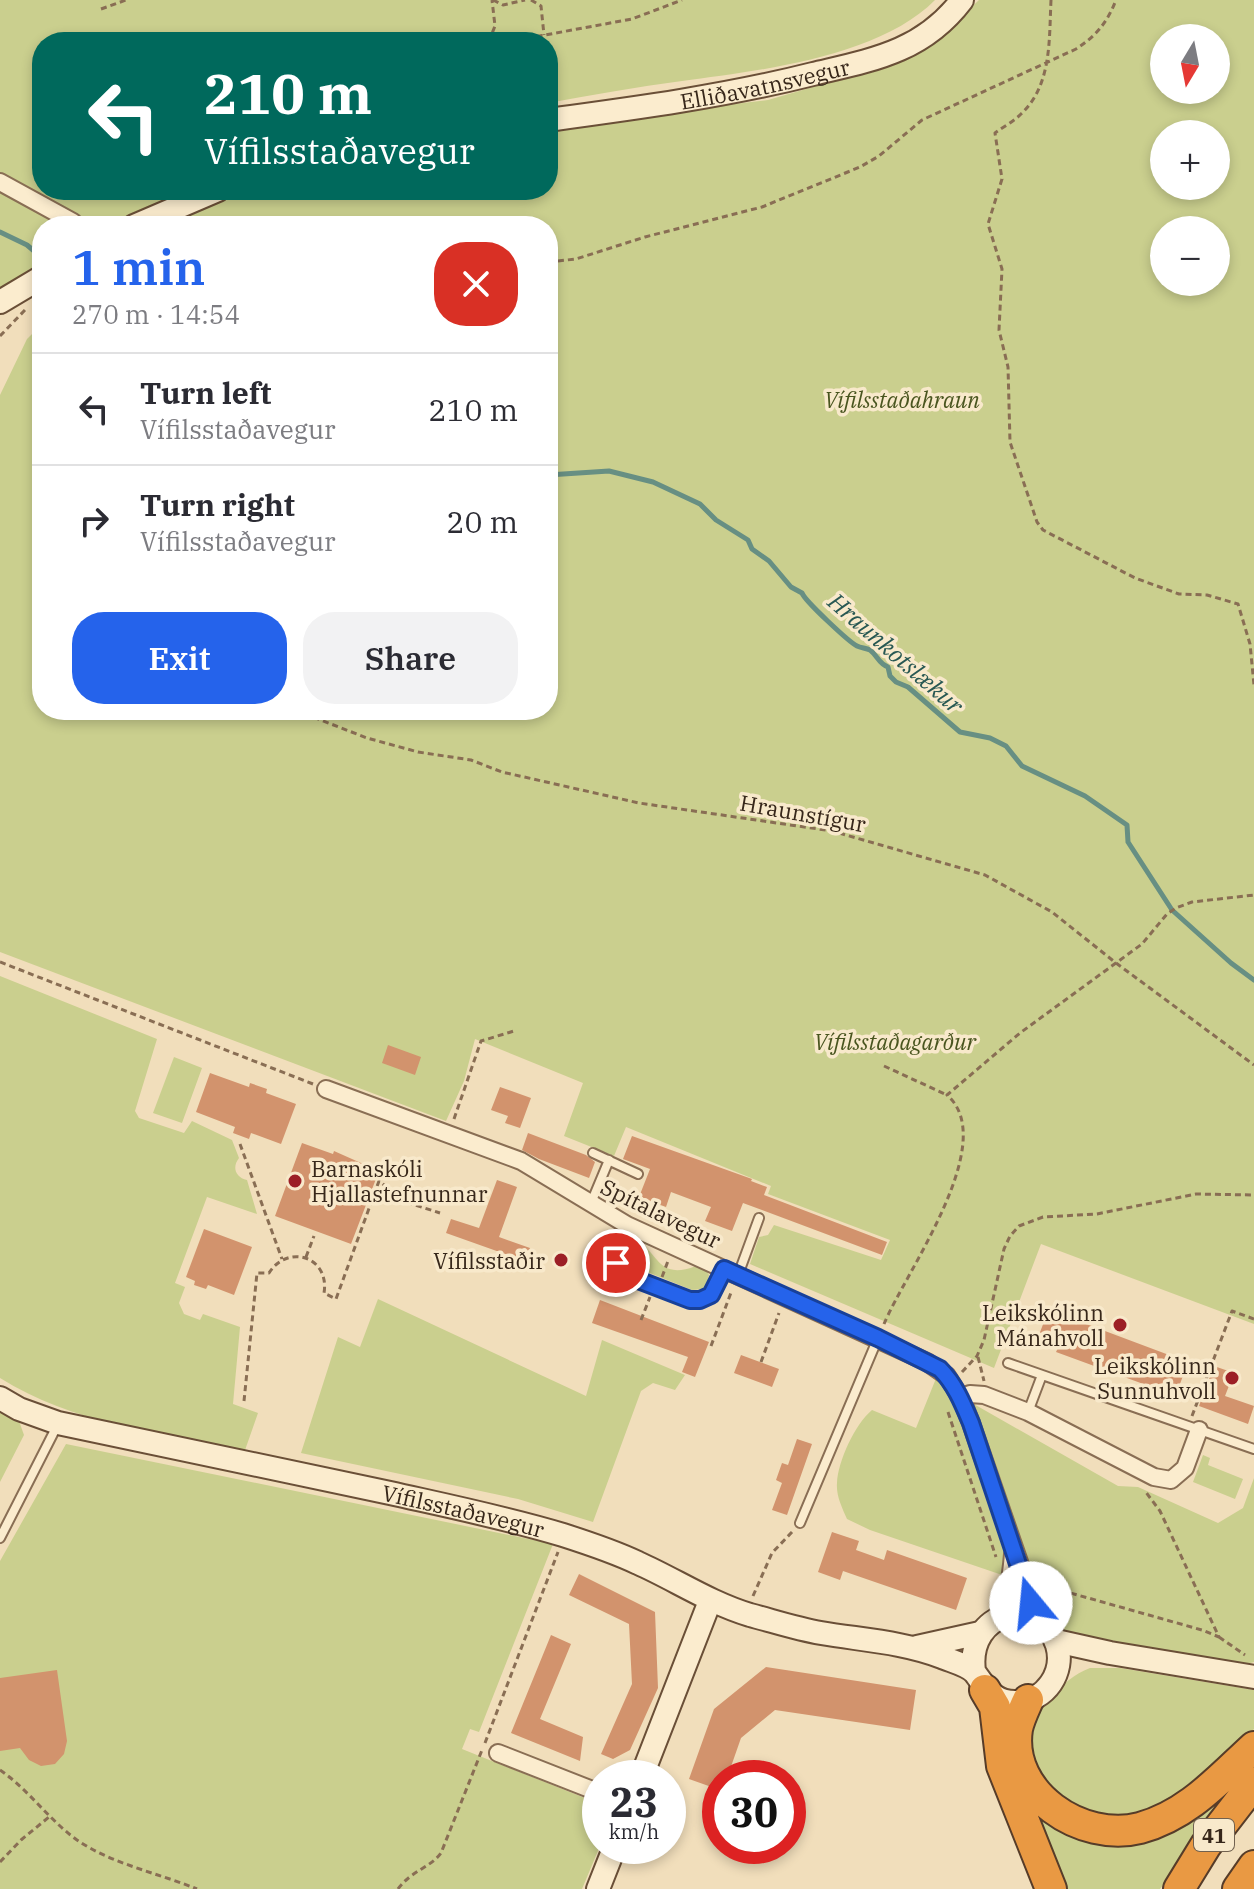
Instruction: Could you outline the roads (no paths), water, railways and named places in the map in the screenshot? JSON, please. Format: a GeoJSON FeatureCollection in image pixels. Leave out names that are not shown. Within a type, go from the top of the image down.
{"type":"FeatureCollection","features":[{"type":"Feature","properties":{"kind":"highway"},"geometry":{"type":"LineString","coordinates":[[980,1680],[995,1707],[1002,1766],[1051,1889]]}},
{"type":"Feature","properties":{"kind":"highway"},"geometry":{"type":"LineString","coordinates":[[1028,1700],[1016,1731],[1023,1769],[1034,1789],[1050,1807],[1093,1829],[1127,1831],[1167,1818],[1188,1807],[1254,1747]]}},
{"type":"Feature","properties":{"kind":"highway","name":"41"},"geometry":{"type":"LineString","coordinates":[[1179,1889],[1206,1845],[1254,1783]]}},
{"type":"Feature","properties":{"kind":"highway","name":"41"},"geometry":{"type":"LineString","coordinates":[[1238,1889],[1254,1866]]}},
{"type":"Feature","properties":{"kind":"main road","name":"Elliðavatnsvegur"},"geometry":{"type":"LineString","coordinates":[[558,119],[734,93],[832,70],[900,49],[921,38],[940,24],[962,0]]}},
{"type":"Feature","properties":{"kind":"main road"},"geometry":{"type":"LineString","coordinates":[[157,216],[195,200]]}},
{"type":"Feature","properties":{"kind":"main road"},"geometry":{"type":"LineString","coordinates":[[0,302],[32,283]]}},
{"type":"Feature","properties":{"kind":"main road","name":"Vífilsstaðavegur"},"geometry":{"type":"LineString","coordinates":[[0,1398],[19,1409],[58,1423],[394,1494],[563,1535],[639,1563],[710,1601],[818,1632],[917,1647],[980,1680],[1005,1701],[1028,1700]]}},
{"type":"Feature","properties":{"kind":"main road"},"geometry":{"type":"LineString","coordinates":[[648,1760],[710,1601]]}},
{"type":"Feature","properties":{"kind":"main road","name":"Vífilsstaðavegur"},"geometry":{"type":"LineString","coordinates":[[917,1647],[987,1627],[1014,1615],[1036,1620]]}},
{"type":"Feature","properties":{"kind":"main road"},"geometry":{"type":"LineString","coordinates":[[1028,1700],[1048,1688],[1059,1666],[1056,1641],[1036,1620]]}},
{"type":"Feature","properties":{"kind":"main road"},"geometry":{"type":"LineString","coordinates":[[980,1680],[972,1658],[987,1627]]}},
{"type":"Feature","properties":{"kind":"main road"},"geometry":{"type":"LineString","coordinates":[[1056,1641],[1254,1677]]}},
{"type":"Feature","properties":{"kind":"main road"},"geometry":{"type":"LineString","coordinates":[[1059,1666],[1110,1653]]}},
{"type":"Feature","properties":{"kind":"main road"},"geometry":{"type":"LineString","coordinates":[[598,1889],[608,1864]]}},
{"type":"Feature","properties":{"kind":"street"},"geometry":{"type":"LineString","coordinates":[[0,182],[32,198]]}},
{"type":"Feature","properties":{"kind":"street"},"geometry":{"type":"LineString","coordinates":[[36,200],[63,216]]}},
{"type":"Feature","properties":{"kind":"street","name":"Spítalavegur"},"geometry":{"type":"LineString","coordinates":[[326,1089],[521,1161],[627,1225],[940,1369],[961,1398],[1027,1585],[1036,1620]]}},
{"type":"Feature","properties":{"kind":"street"},"geometry":{"type":"LineString","coordinates":[[961,1398],[970,1394],[988,1396],[1028,1412],[1154,1477],[1171,1480],[1185,1468],[1194,1428]]}},
{"type":"Feature","properties":{"kind":"street","name":"Spítalavegur"},"geometry":{"type":"LineString","coordinates":[[987,1627],[1004,1603],[1013,1548]]}},
{"type":"Feature","properties":{"kind":"street"},"geometry":{"type":"LineString","coordinates":[[498,1753],[582,1786]]}},
{"type":"Feature","properties":{"kind":"lane"},"geometry":{"type":"LineString","coordinates":[[593,1153],[638,1174]]}},
{"type":"Feature","properties":{"kind":"lane"},"geometry":{"type":"LineString","coordinates":[[591,1203],[609,1160]]}},
{"type":"Feature","properties":{"kind":"lane"},"geometry":{"type":"LineString","coordinates":[[627,1225],[616,1250],[618,1268],[625,1275],[690,1300],[700,1300],[715,1291],[731,1272],[759,1218]]}},
{"type":"Feature","properties":{"kind":"lane"},"geometry":{"type":"LineString","coordinates":[[800,1523],[878,1338]]}},
{"type":"Feature","properties":{"kind":"lane"},"geometry":{"type":"LineString","coordinates":[[1008,1363],[1254,1449]]}},
{"type":"Feature","properties":{"kind":"lane"},"geometry":{"type":"LineString","coordinates":[[1028,1412],[1042,1375]]}},
{"type":"Feature","properties":{"kind":"lane"},"geometry":{"type":"LineString","coordinates":[[0,1538],[58,1423]]}},
{"type":"Feature","properties":{"kind":"waterway","name":"Hraunkotslækur"},"geometry":{"type":"LineString","coordinates":[[0,232],[32,249]]}},
{"type":"Feature","properties":{"kind":"waterway","name":"Hraunkotslækur"},"geometry":{"type":"LineString","coordinates":[[558,474],[609,471],[653,482],[700,504],[716,520],[748,540],[752,549],[769,561],[791,587],[802,593],[845,637],[873,652],[888,667],[890,676],[896,682],[908,687],[960,732],[990,738],[1006,746],[1022,766],[1085,796],[1127,825],[1128,842],[1172,910],[1254,980]]}},
{"type":"Feature","properties":{"kind":"place","name":"Barnaskóli Hjallastefnunnar"},"geometry":{"type":"Point","coordinates":[295,1181]}},
{"type":"Feature","properties":{"kind":"place","name":"Vífilsstaðir"},"geometry":{"type":"Point","coordinates":[561,1260]}},
{"type":"Feature","properties":{"kind":"place","name":"Leikskólinn Mánahvoll"},"geometry":{"type":"Point","coordinates":[1120,1325]}},
{"type":"Feature","properties":{"kind":"place","name":"Leikskólinn Sunnuhvoll"},"geometry":{"type":"Point","coordinates":[1232,1378]}},
{"type":"Feature","properties":{"kind":"park label","name":"Vífilsstaðahraun"},"geometry":{"type":"Point","coordinates":[902,399]}},
{"type":"Feature","properties":{"kind":"park label","name":"Vífilsstaðagarður"},"geometry":{"type":"Point","coordinates":[895,1041]}}]}
